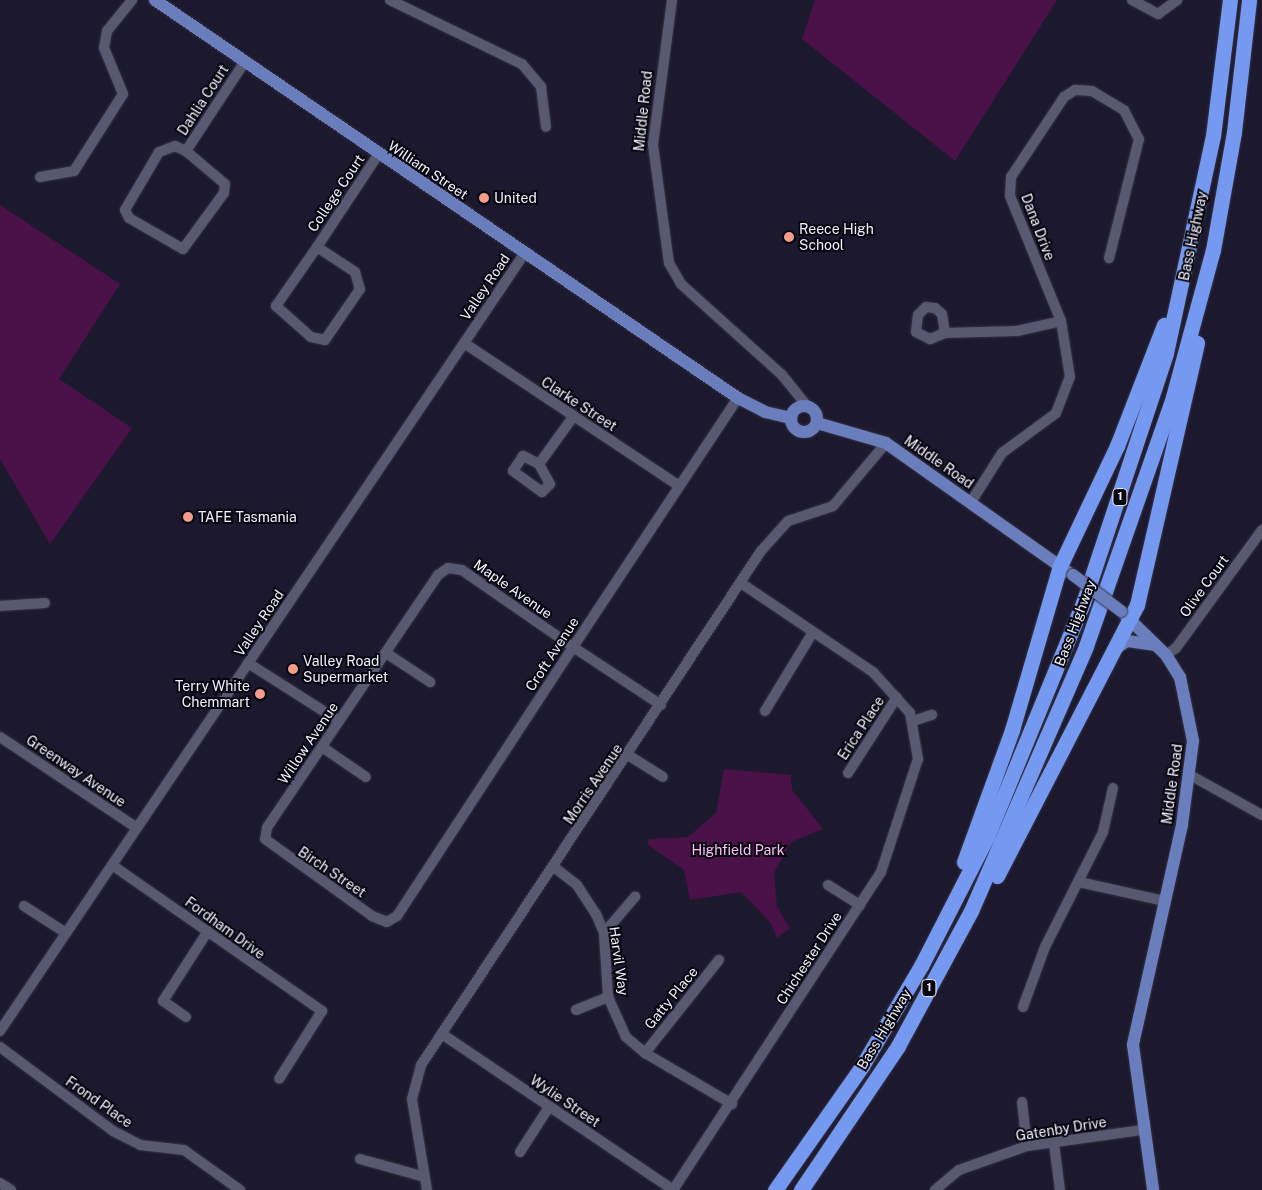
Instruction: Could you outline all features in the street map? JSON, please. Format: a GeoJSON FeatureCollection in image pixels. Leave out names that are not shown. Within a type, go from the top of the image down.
{"type":"FeatureCollection","features":[{"type":"Feature","properties":{"kind":"highway","name":"Bass Highway"},"geometry":{"type":"LineString","coordinates":[[775,1190],[862,1066],[921,966],[987,837],[1084,603],[1166,354],[1194,236],[1223,76],[1230,0]]}},
{"type":"Feature","properties":{"kind":"highway","name":"Bass Highway"},"geometry":{"type":"LineString","coordinates":[[802,1190],[898,1046],[971,911],[1086,646],[1174,397],[1214,250],[1234,132],[1249,0]]}},
{"type":"Feature","properties":{"kind":"highway"},"geometry":{"type":"LineString","coordinates":[[921,966],[1012,730],[1066,571],[1072,544],[1150,365],[1194,236]]}},
{"type":"Feature","properties":{"kind":"highway"},"geometry":{"type":"LineString","coordinates":[[898,1046],[966,936],[1112,652],[1126,616],[1180,430],[1214,250]]}},
{"type":"Feature","properties":{"kind":"main road","name":"William Street"},"geometry":{"type":"LineString","coordinates":[[155,0],[378,155],[738,398],[764,412],[791,418]]}},
{"type":"Feature","properties":{"kind":"main road"},"geometry":{"type":"LineString","coordinates":[[807,406],[815,411],[817,423],[808,432],[799,432],[791,418],[798,408],[807,406]]}},
{"type":"Feature","properties":{"kind":"main road","name":"Middle Road"},"geometry":{"type":"LineString","coordinates":[[817,423],[886,443],[971,502],[1126,616],[1166,655],[1180,677],[1190,714],[1190,775],[1133,1044],[1143,1130],[1153,1190]]}},
{"type":"Feature","properties":{"kind":"main road"},"geometry":{"type":"LineString","coordinates":[[1041,554],[1072,544]]}},
{"type":"Feature","properties":{"kind":"main road"},"geometry":{"type":"LineString","coordinates":[[1112,652],[1127,641],[1156,645]]}},
{"type":"Feature","properties":{"kind":"street"},"geometry":{"type":"LineString","coordinates":[[40,177],[74,171],[123,94],[104,48],[107,31],[132,0]]}},
{"type":"Feature","properties":{"kind":"street"},"geometry":{"type":"LineString","coordinates":[[390,0],[522,64],[541,87],[546,127]]}},
{"type":"Feature","properties":{"kind":"street","name":"Middle Road"},"geometry":{"type":"LineString","coordinates":[[672,0],[653,145],[669,263],[681,284],[778,370],[807,406]]}},
{"type":"Feature","properties":{"kind":"street"},"geometry":{"type":"LineString","coordinates":[[1132,0],[1158,14],[1177,0]]}},
{"type":"Feature","properties":{"kind":"street","name":"Dahlia Court"},"geometry":{"type":"LineString","coordinates":[[186,151],[244,63]]}},
{"type":"Feature","properties":{"kind":"street","name":"Dana Drive"},"geometry":{"type":"LineString","coordinates":[[971,502],[1002,453],[1056,413],[1072,365],[1061,321],[1010,196],[1011,177],[1064,97],[1075,90],[1092,91],[1124,110],[1139,139],[1108,258]]}},
{"type":"Feature","properties":{"kind":"street","name":"Dahlia Court"},"geometry":{"type":"LineString","coordinates":[[175,146],[186,151],[225,184],[224,193],[183,249],[129,218],[124,210],[160,152],[175,146]]}},
{"type":"Feature","properties":{"kind":"street","name":"College Court"},"geometry":{"type":"LineString","coordinates":[[317,247],[355,272],[360,289],[325,340],[311,337],[276,306],[378,155]]}},
{"type":"Feature","properties":{"kind":"street","name":"Valley Road"},"geometry":{"type":"LineString","coordinates":[[0,1032],[524,254]]}},
{"type":"Feature","properties":{"kind":"street"},"geometry":{"type":"LineString","coordinates":[[946,334],[1017,331],[1061,321]]}},
{"type":"Feature","properties":{"kind":"street","name":"Clarke Street"},"geometry":{"type":"LineString","coordinates":[[464,343],[679,486]]}},
{"type":"Feature","properties":{"kind":"street","name":"Croft Avenue"},"geometry":{"type":"LineString","coordinates":[[387,922],[397,916],[738,398]]}},
{"type":"Feature","properties":{"kind":"street"},"geometry":{"type":"LineString","coordinates":[[539,464],[573,417]]}},
{"type":"Feature","properties":{"kind":"street","name":"Morris Avenue"},"geometry":{"type":"LineString","coordinates":[[427,1190],[414,1084],[442,1034],[554,868],[741,583],[788,521],[833,506],[886,443]]}},
{"type":"Feature","properties":{"kind":"street","name":"Olive Court"},"geometry":{"type":"LineString","coordinates":[[1166,655],[1176,648],[1262,530]]}},
{"type":"Feature","properties":{"kind":"street","name":"Maple Avenue"},"geometry":{"type":"LineString","coordinates":[[448,568],[462,570],[661,705]]}},
{"type":"Feature","properties":{"kind":"street","name":"Willow Avenue"},"geometry":{"type":"LineString","coordinates":[[265,839],[267,828],[438,575],[448,568]]}},
{"type":"Feature","properties":{"kind":"street","name":"Chichester Drive"},"geometry":{"type":"LineString","coordinates":[[673,1190],[732,1104],[881,872],[913,784],[918,758],[913,721],[898,697],[873,672],[741,583]]}},
{"type":"Feature","properties":{"kind":"street"},"geometry":{"type":"LineString","coordinates":[[0,606],[45,603]]}},
{"type":"Feature","properties":{"kind":"street"},"geometry":{"type":"LineString","coordinates":[[765,711],[813,632]]}},
{"type":"Feature","properties":{"kind":"street"},"geometry":{"type":"LineString","coordinates":[[386,654],[430,682]]}},
{"type":"Feature","properties":{"kind":"street"},"geometry":{"type":"LineString","coordinates":[[248,663],[340,721]]}},
{"type":"Feature","properties":{"kind":"street","name":"Erica Place"},"geometry":{"type":"LineString","coordinates":[[848,773],[898,697]]}},
{"type":"Feature","properties":{"kind":"street"},"geometry":{"type":"LineString","coordinates":[[913,721],[932,716]]}},
{"type":"Feature","properties":{"kind":"street","name":"Greenway Avenue"},"geometry":{"type":"LineString","coordinates":[[0,736],[137,828]]}},
{"type":"Feature","properties":{"kind":"street"},"geometry":{"type":"LineString","coordinates":[[322,747],[366,777]]}},
{"type":"Feature","properties":{"kind":"street"},"geometry":{"type":"LineString","coordinates":[[628,755],[663,777]]}},
{"type":"Feature","properties":{"kind":"street"},"geometry":{"type":"LineString","coordinates":[[1190,775],[1262,815]]}},
{"type":"Feature","properties":{"kind":"street"},"geometry":{"type":"LineString","coordinates":[[1023,1007],[1045,947],[1103,832],[1113,788]]}},
{"type":"Feature","properties":{"kind":"street","name":"Birch Street"},"geometry":{"type":"LineString","coordinates":[[265,839],[294,863],[387,922]]}},
{"type":"Feature","properties":{"kind":"street","name":"Fordham Drive"},"geometry":{"type":"LineString","coordinates":[[112,865],[322,1012],[279,1079]]}},
{"type":"Feature","properties":{"kind":"street","name":"Harvil Way"},"geometry":{"type":"LineString","coordinates":[[554,868],[577,885],[604,933],[608,997],[626,1037],[645,1053],[732,1104]]}},
{"type":"Feature","properties":{"kind":"street"},"geometry":{"type":"LineString","coordinates":[[1079,882],[1164,901]]}},
{"type":"Feature","properties":{"kind":"street"},"geometry":{"type":"LineString","coordinates":[[828,886],[860,905]]}},
{"type":"Feature","properties":{"kind":"street"},"geometry":{"type":"LineString","coordinates":[[604,933],[635,897]]}},
{"type":"Feature","properties":{"kind":"street"},"geometry":{"type":"LineString","coordinates":[[24,906],[66,933]]}},
{"type":"Feature","properties":{"kind":"street"},"geometry":{"type":"LineString","coordinates":[[186,1017],[163,1001],[208,931]]}},
{"type":"Feature","properties":{"kind":"street","name":"Gatty Place"},"geometry":{"type":"LineString","coordinates":[[645,1053],[719,960]]}},
{"type":"Feature","properties":{"kind":"street"},"geometry":{"type":"LineString","coordinates":[[576,1010],[608,997]]}},
{"type":"Feature","properties":{"kind":"street","name":"Wylie Street"},"geometry":{"type":"LineString","coordinates":[[442,1034],[673,1190]]}},
{"type":"Feature","properties":{"kind":"street","name":"Frond Place"},"geometry":{"type":"LineString","coordinates":[[0,1047],[113,1131],[140,1145],[184,1150],[240,1190]]}},
{"type":"Feature","properties":{"kind":"street"},"geometry":{"type":"LineString","coordinates":[[1022,1102],[1027,1146]]}},
{"type":"Feature","properties":{"kind":"street"},"geometry":{"type":"LineString","coordinates":[[520,1152],[549,1107]]}},
{"type":"Feature","properties":{"kind":"street","name":"Gatenby Drive"},"geometry":{"type":"LineString","coordinates":[[934,1190],[959,1170],[1027,1146],[1054,1144],[1143,1130]]}},
{"type":"Feature","properties":{"kind":"street"},"geometry":{"type":"LineString","coordinates":[[1054,1144],[1060,1190]]}},
{"type":"Feature","properties":{"kind":"street"},"geometry":{"type":"LineString","coordinates":[[360,1159],[425,1177]]}},
{"type":"Feature","properties":{"kind":"street"},"geometry":{"type":"LineString","coordinates":[[0,1183],[11,1190]]}},
{"type":"Feature","properties":{"kind":"green space"},"geometry":{"type":"Polygon","coordinates":[[[815,0],[1057,0],[955,161],[802,39],[815,0]]]}},
{"type":"Feature","properties":{"kind":"green space"},"geometry":{"type":"Polygon","coordinates":[[[0,205],[120,284],[59,379],[132,428],[50,544],[0,459],[0,205]]]}},
{"type":"Feature","properties":{"kind":"green space","name":"Highfield Park"},"geometry":{"type":"Polygon","coordinates":[[[724,769],[791,775],[792,790],[823,829],[791,842],[774,873],[777,907],[790,928],[777,938],[770,922],[741,892],[690,900],[684,870],[647,844],[649,839],[688,837],[716,813],[724,769]]]}},
{"type":"Feature","properties":{"kind":"place","name":"United"},"geometry":{"type":"Point","coordinates":[484,198]}},
{"type":"Feature","properties":{"kind":"place","name":"Reece High School"},"geometry":{"type":"Point","coordinates":[789,237]}},
{"type":"Feature","properties":{"kind":"place","name":"TAFE Tasmania"},"geometry":{"type":"Point","coordinates":[188,517]}},
{"type":"Feature","properties":{"kind":"place","name":"Valley Road Supermarket"},"geometry":{"type":"Point","coordinates":[293,669]}},
{"type":"Feature","properties":{"kind":"place","name":"Terry White Chemmart"},"geometry":{"type":"Point","coordinates":[260,694]}}]}
